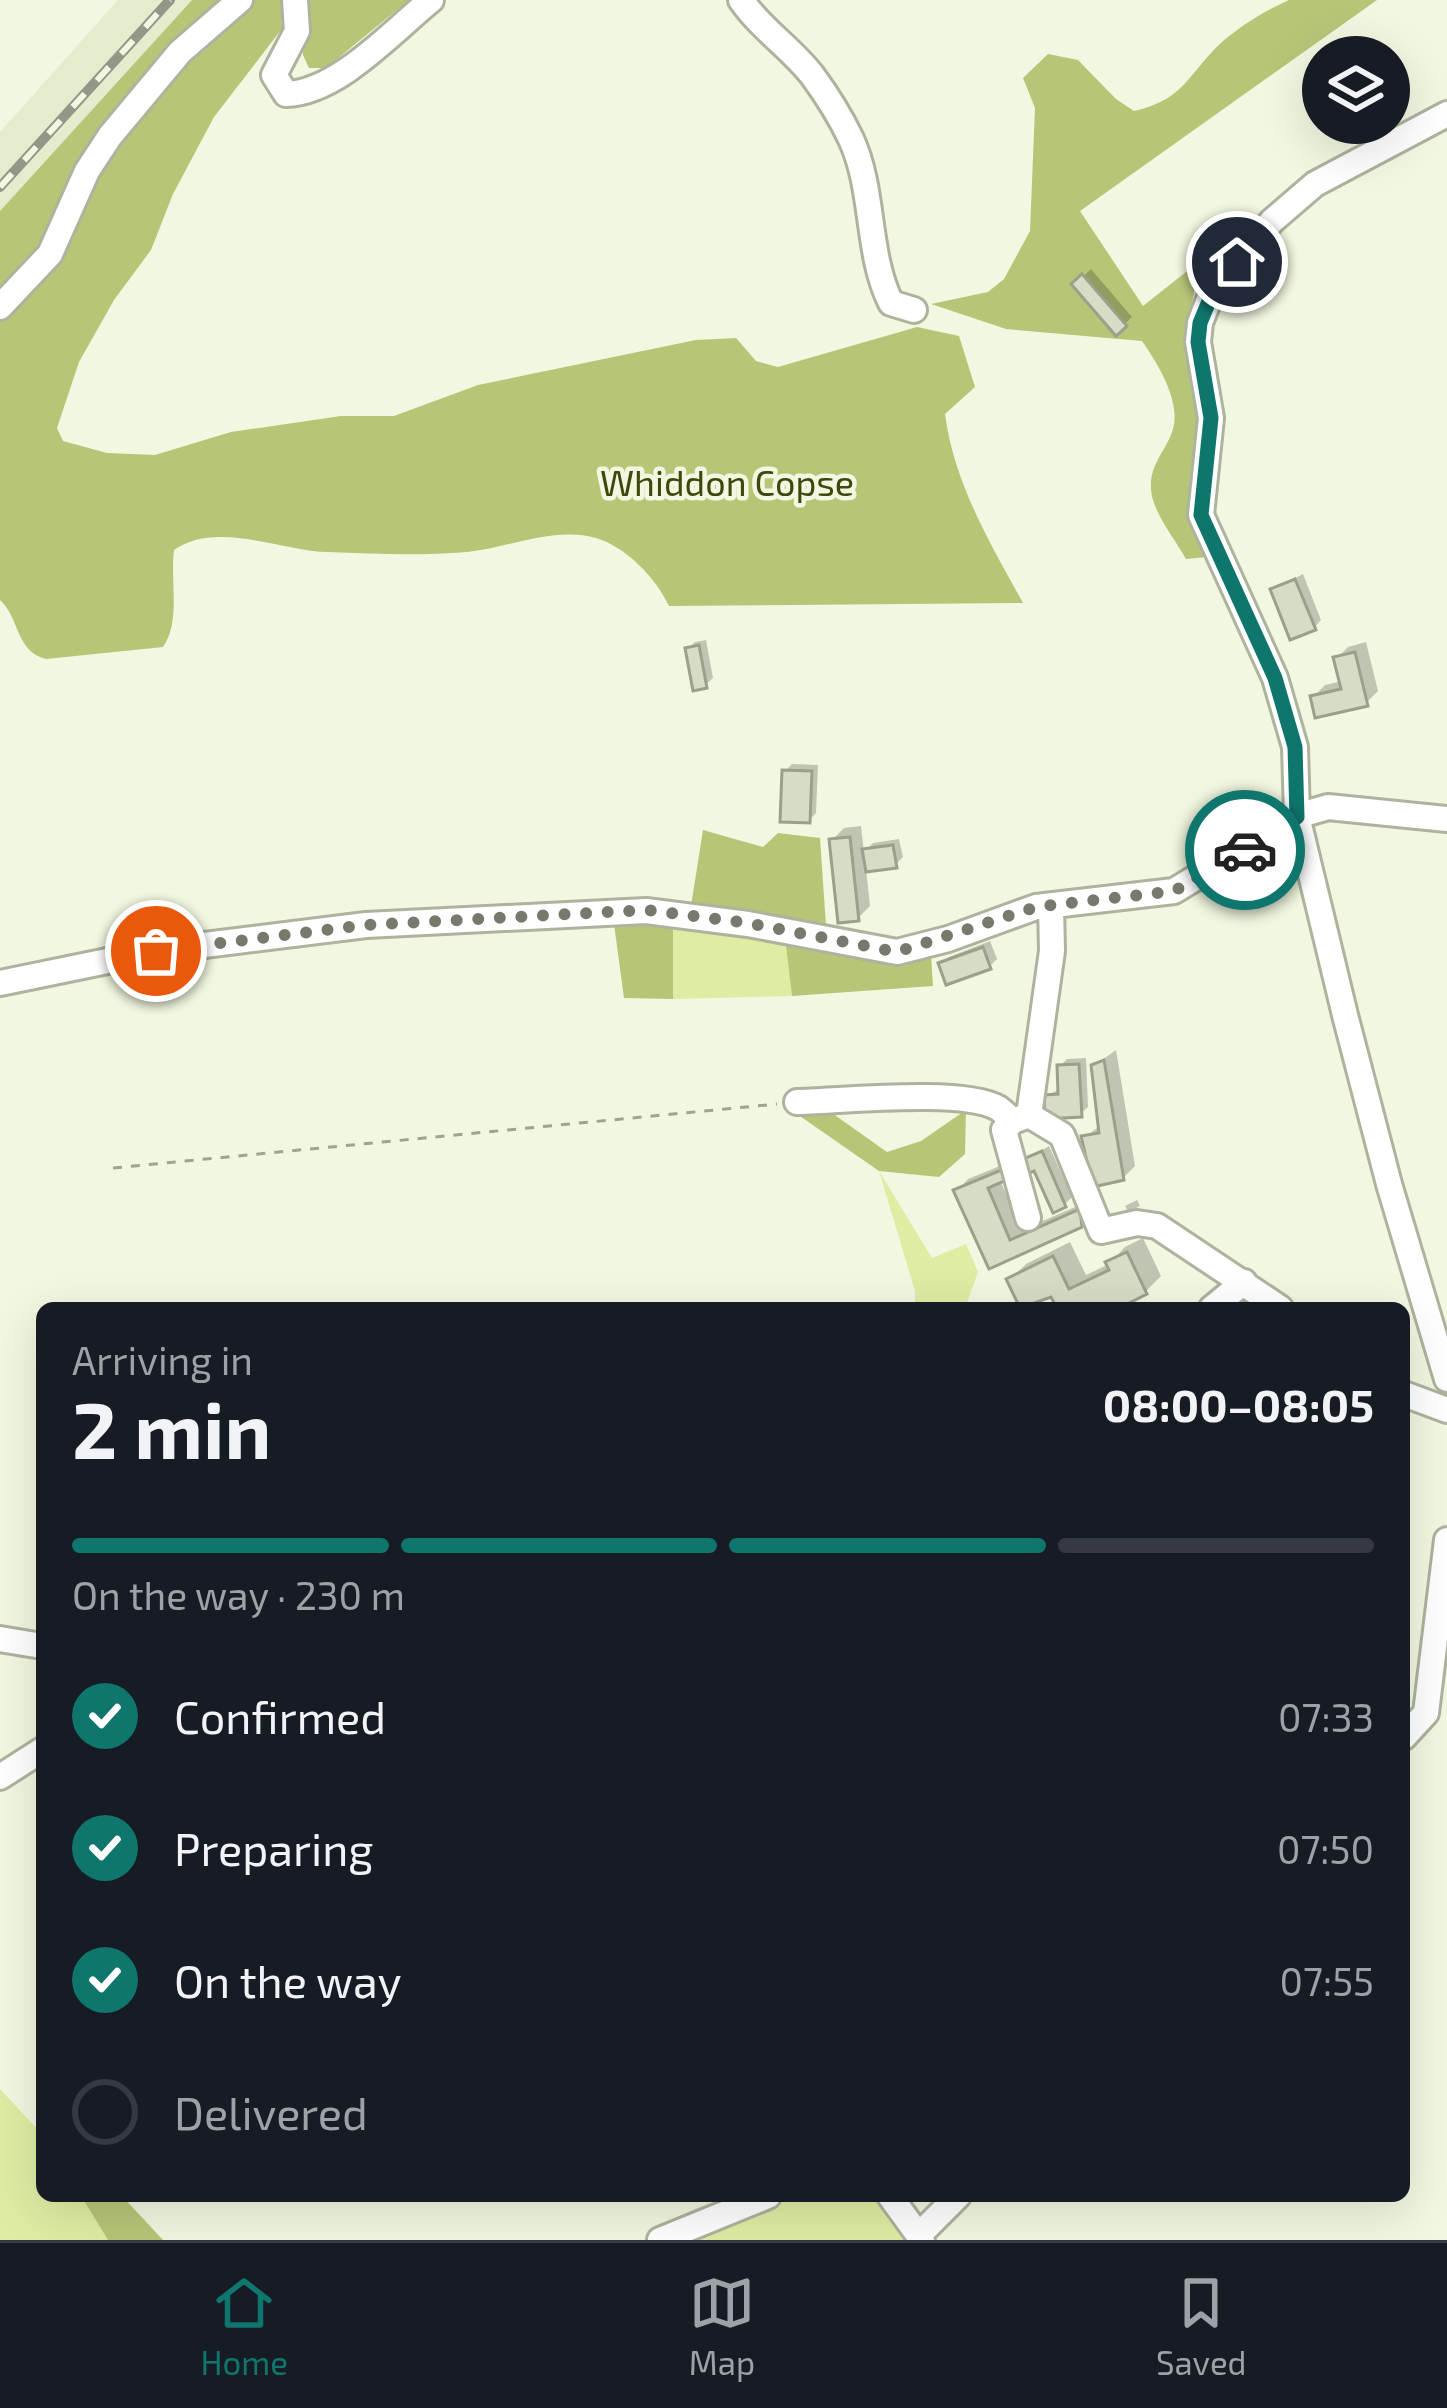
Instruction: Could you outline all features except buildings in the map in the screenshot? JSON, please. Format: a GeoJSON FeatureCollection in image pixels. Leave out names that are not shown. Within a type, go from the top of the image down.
{"type":"FeatureCollection","features":[{"type":"Feature","properties":{"kind":"street"},"geometry":{"type":"LineString","coordinates":[[0,307],[50,254],[87,171],[110,136],[180,52],[240,0]]}},
{"type":"Feature","properties":{"kind":"street"},"geometry":{"type":"LineString","coordinates":[[295,0],[297,31],[274,75],[286,94],[308,93],[337,77],[431,0]]}},
{"type":"Feature","properties":{"kind":"street"},"geometry":{"type":"LineString","coordinates":[[741,0],[811,74],[851,140],[868,193],[880,281],[891,303],[914,310]]}},
{"type":"Feature","properties":{"kind":"street"},"geometry":{"type":"LineString","coordinates":[[1447,114],[1315,184],[1272,221],[1214,289],[1198,342],[1211,418],[1201,515],[1275,678],[1295,747],[1297,817],[1383,1163],[1447,1379]]}},
{"type":"Feature","properties":{"kind":"street"},"geometry":{"type":"LineString","coordinates":[[0,983],[156,951],[366,925],[646,910],[748,923],[897,952],[1036,907],[1174,891],[1297,817],[1328,807],[1447,819]]}},
{"type":"Feature","properties":{"kind":"street"},"geometry":{"type":"LineString","coordinates":[[1028,1218],[1004,1130],[1021,1118],[1052,950],[1052,906]]}},
{"type":"Feature","properties":{"kind":"street"},"geometry":{"type":"LineString","coordinates":[[796,1102],[926,1098],[982,1102],[999,1108],[1062,1135],[1101,1231],[1137,1223],[1157,1226],[1272,1302]]}},
{"type":"Feature","properties":{"kind":"street"},"geometry":{"type":"LineString","coordinates":[[1219,1302],[1244,1282]]}},
{"type":"Feature","properties":{"kind":"street"},"geometry":{"type":"LineString","coordinates":[[1410,1396],[1447,1410]]}},
{"type":"Feature","properties":{"kind":"street"},"geometry":{"type":"LineString","coordinates":[[1410,1732],[1437,1712],[1447,1540]]}},
{"type":"Feature","properties":{"kind":"street"},"geometry":{"type":"LineString","coordinates":[[0,1639],[36,1645]]}},
{"type":"Feature","properties":{"kind":"street"},"geometry":{"type":"LineString","coordinates":[[0,1777],[36,1754]]}},
{"type":"Feature","properties":{"kind":"street"},"geometry":{"type":"LineString","coordinates":[[660,2240],[754,2202]]}},
{"type":"Feature","properties":{"kind":"street"},"geometry":{"type":"LineString","coordinates":[[895,2202],[921,2237],[953,2202]]}},
{"type":"Feature","properties":{"kind":"path"},"geometry":{"type":"LineString","coordinates":[[113,1168],[796,1102]]}},
{"type":"Feature","properties":{"kind":"shaded area"},"geometry":{"type":"Polygon","coordinates":[[[118,0],[192,0],[0,211],[0,132],[118,0]]]}},
{"type":"Feature","properties":{"kind":"green space","name":"Whiddon Copse"},"geometry":{"type":"Polygon","coordinates":[[[192,0],[409,0],[326,68],[309,68],[303,55],[303,20],[281,30],[214,117],[173,194],[151,250],[114,300],[79,362],[57,428],[63,441],[107,453],[155,455],[231,432],[341,416],[394,416],[478,385],[696,340],[736,338],[756,361],[778,367],[917,327],[959,336],[975,387],[945,414],[950,439],[975,512],[1023,603],[669,606],[629,556],[607,542],[581,535],[548,536],[467,552],[415,554],[328,552],[249,539],[209,538],[174,550],[172,625],[163,647],[46,659],[36,655],[23,642],[0,600],[0,211],[192,0]]]}},
{"type":"Feature","properties":{"kind":"green space"},"geometry":{"type":"Polygon","coordinates":[[[1289,0],[1377,0],[1326,36],[1302,36],[1302,53],[1080,211],[1143,306],[1229,238],[1195,286],[1190,315],[1203,430],[1189,512],[1207,557],[1186,559],[1153,500],[1151,479],[1175,418],[1166,382],[1142,341],[1006,329],[931,304],[988,292],[1004,279],[1030,231],[1035,108],[1023,78],[1048,54],[1078,60],[1134,111],[1176,92],[1223,41],[1289,0]]]}},
{"type":"Feature","properties":{"kind":"green space"},"geometry":{"type":"Polygon","coordinates":[[[703,830],[763,847],[778,833],[820,838],[826,926],[691,906],[703,830]]]}},
{"type":"Feature","properties":{"kind":"green space"},"geometry":{"type":"Polygon","coordinates":[[[673,921],[785,938],[792,996],[673,999],[673,921]]]}},
{"type":"Feature","properties":{"kind":"green space"},"geometry":{"type":"Polygon","coordinates":[[[673,921],[673,999],[624,998],[614,924],[673,921]]]}},
{"type":"Feature","properties":{"kind":"green space"},"geometry":{"type":"Polygon","coordinates":[[[785,938],[931,955],[933,986],[792,996],[785,938]]]}},
{"type":"Feature","properties":{"kind":"green space"},"geometry":{"type":"Polygon","coordinates":[[[966,1110],[965,1154],[939,1177],[879,1171],[797,1114],[829,1111],[887,1152],[921,1141],[966,1110]]]}},
{"type":"Feature","properties":{"kind":"green space"},"geometry":{"type":"Polygon","coordinates":[[[879,1171],[932,1258],[966,1244],[978,1272],[967,1302],[915,1302],[879,1171]]]}},
{"type":"Feature","properties":{"kind":"green space"},"geometry":{"type":"Polygon","coordinates":[[[0,2089],[36,2128],[36,2202],[85,2202],[108,2240],[0,2240],[0,2089]]]}},
{"type":"Feature","properties":{"kind":"green space"},"geometry":{"type":"Polygon","coordinates":[[[85,2202],[128,2202],[163,2240],[108,2240],[85,2202]]]}},
{"type":"Feature","properties":{"kind":"green space"},"geometry":{"type":"Polygon","coordinates":[[[773,2202],[879,2202],[906,2240],[687,2240],[773,2202]]]}},
{"type":"Feature","properties":{"kind":"railway"},"geometry":{"type":"LineString","coordinates":[[0,187],[170,0]]}},
{"type":"Feature","properties":{"kind":"way so far"},"geometry":{"type":"LineString","coordinates":[[156,951],[366,925],[646,910],[748,923],[897,952],[1036,907],[1174,891],[1245,850]]}},
{"type":"Feature","properties":{"kind":"route"},"geometry":{"type":"LineString","coordinates":[[1237,262],[1214,289],[1200,323],[1198,342],[1211,418],[1201,515],[1275,678],[1295,747],[1297,817],[1245,850]]}}]}
